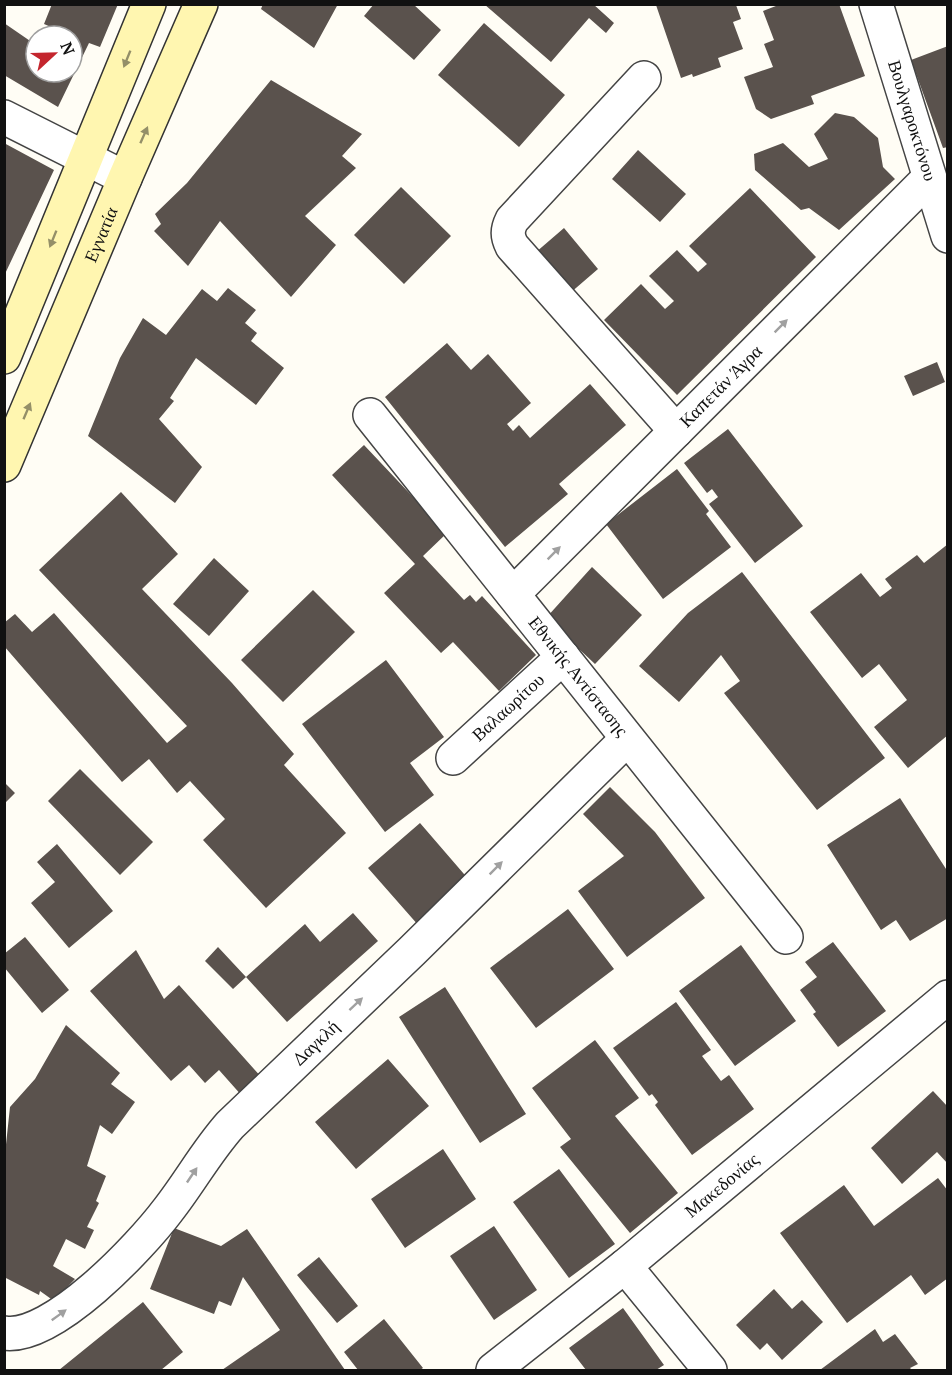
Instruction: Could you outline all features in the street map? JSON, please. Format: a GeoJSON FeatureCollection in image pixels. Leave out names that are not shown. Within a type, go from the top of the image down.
{"type":"FeatureCollection","features":[{"type":"Feature","properties":{"kind":"street"},"geometry":{"type":"LineString","coordinates":[[4,357],[149,4]]}},
{"type":"Feature","properties":{"kind":"street","name":"Εγνατία"},"geometry":{"type":"LineString","coordinates":[[4,465],[201,4]]}},
{"type":"Feature","properties":{"kind":"street","name":"Βουλγαροκτόνου"},"geometry":{"type":"LineString","coordinates":[[876,4],[928,179],[948,236]]}},
{"type":"Feature","properties":{"kind":"street"},"geometry":{"type":"LineString","coordinates":[[644,78],[512,220],[508,237],[512,246],[675,431]]}},
{"type":"Feature","properties":{"kind":"street"},"geometry":{"type":"LineString","coordinates":[[4,117],[125,178]]}},
{"type":"Feature","properties":{"kind":"street","name":"Καπετάν Άγρα"},"geometry":{"type":"LineString","coordinates":[[513,594],[928,179]]}},
{"type":"Feature","properties":{"kind":"street","name":"Εθνικής Αντίστασης"},"geometry":{"type":"LineString","coordinates":[[370,416],[786,937]]}},
{"type":"Feature","properties":{"kind":"street","name":"Βαλαωρίτου"},"geometry":{"type":"LineString","coordinates":[[453,758],[563,657]]}},
{"type":"Feature","properties":{"kind":"street","name":"Δαγκλή"},"geometry":{"type":"LineString","coordinates":[[4,1333],[17,1333],[52,1320],[135,1248],[169,1209],[211,1147],[230,1125],[412,951],[627,739]]}},
{"type":"Feature","properties":{"kind":"street","name":"Μακεδονίας"},"geometry":{"type":"LineString","coordinates":[[493,1371],[625,1266],[948,997]]}},
{"type":"Feature","properties":{"kind":"street"},"geometry":{"type":"LineString","coordinates":[[625,1266],[710,1371]]}},
{"type":"Feature","properties":{"kind":"building"},"geometry":{"type":"Polygon","coordinates":[[[52,4],[118,4],[100,47],[89,43],[84,53],[84,24],[44,24],[52,4]]]}},
{"type":"Feature","properties":{"kind":"building"},"geometry":{"type":"Polygon","coordinates":[[[263,4],[338,4],[314,48],[261,9],[263,4]]]}},
{"type":"Feature","properties":{"kind":"building"},"geometry":{"type":"Polygon","coordinates":[[[374,4],[413,4],[441,30],[414,60],[364,16],[374,4]]]}},
{"type":"Feature","properties":{"kind":"building"},"geometry":{"type":"Polygon","coordinates":[[[484,4],[593,4],[614,23],[606,33],[589,18],[551,62],[484,4]]]}},
{"type":"Feature","properties":{"kind":"building"},"geometry":{"type":"Polygon","coordinates":[[[781,4],[839,4],[865,76],[811,96],[814,104],[771,119],[756,109],[744,77],[773,67],[764,44],[774,40],[763,11],[781,4]]]}},
{"type":"Feature","properties":{"kind":"building"},"geometry":{"type":"Polygon","coordinates":[[[656,5],[736,5],[741,19],[733,22],[743,49],[718,58],[721,67],[693,77],[692,74],[681,78],[656,5]]]}},
{"type":"Feature","properties":{"kind":"building"},"geometry":{"type":"Polygon","coordinates":[[[4,23],[24,37],[24,84],[69,84],[58,107],[4,75],[4,23]]]}},
{"type":"Feature","properties":{"kind":"building"},"geometry":{"type":"Polygon","coordinates":[[[484,23],[565,95],[519,147],[438,75],[484,23]]]}},
{"type":"Feature","properties":{"kind":"building"},"geometry":{"type":"Polygon","coordinates":[[[948,46],[948,147],[943,148],[911,60],[948,46]]]}},
{"type":"Feature","properties":{"kind":"building"},"geometry":{"type":"Polygon","coordinates":[[[271,80],[362,134],[342,156],[356,168],[305,216],[336,245],[291,297],[220,221],[188,266],[154,231],[161,224],[155,214],[187,183],[271,80]]]}},
{"type":"Feature","properties":{"kind":"building"},"geometry":{"type":"Polygon","coordinates":[[[835,113],[854,117],[878,138],[883,167],[895,179],[839,230],[809,208],[801,210],[755,170],[754,154],[783,143],[809,167],[828,159],[814,134],[835,113]]]}},
{"type":"Feature","properties":{"kind":"building"},"geometry":{"type":"Polygon","coordinates":[[[4,143],[54,170],[4,276],[4,143]]]}},
{"type":"Feature","properties":{"kind":"building"},"geometry":{"type":"Polygon","coordinates":[[[638,150],[686,194],[660,222],[612,179],[638,150]]]}},
{"type":"Feature","properties":{"kind":"building"},"geometry":{"type":"Polygon","coordinates":[[[401,187],[451,236],[404,284],[354,235],[401,187]]]}},
{"type":"Feature","properties":{"kind":"building"},"geometry":{"type":"Polygon","coordinates":[[[750,188],[816,257],[677,395],[604,320],[641,284],[665,309],[674,301],[649,276],[677,250],[698,272],[707,264],[689,246],[750,188]]]}},
{"type":"Feature","properties":{"kind":"building"},"geometry":{"type":"Polygon","coordinates":[[[564,228],[598,269],[569,294],[535,253],[564,228]]]}},
{"type":"Feature","properties":{"kind":"building"},"geometry":{"type":"Polygon","coordinates":[[[228,288],[256,310],[245,323],[257,333],[251,341],[284,368],[256,405],[196,358],[170,398],[174,401],[159,419],[202,467],[175,503],[88,436],[120,358],[143,318],[166,335],[202,289],[217,301],[228,288]]]}},
{"type":"Feature","properties":{"kind":"building"},"geometry":{"type":"Polygon","coordinates":[[[447,343],[471,370],[488,354],[531,403],[507,424],[513,431],[519,425],[530,438],[590,384],[626,425],[559,484],[568,494],[505,547],[385,397],[447,343]]]}},
{"type":"Feature","properties":{"kind":"building"},"geometry":{"type":"Polygon","coordinates":[[[937,362],[945,382],[913,396],[904,376],[937,362]]]}},
{"type":"Feature","properties":{"kind":"building"},"geometry":{"type":"Polygon","coordinates":[[[728,429],[803,526],[755,563],[709,504],[718,497],[712,489],[707,493],[684,463],[728,429]]]}},
{"type":"Feature","properties":{"kind":"building"},"geometry":{"type":"Polygon","coordinates":[[[364,445],[447,533],[423,556],[464,600],[470,595],[476,602],[482,596],[536,655],[499,691],[453,642],[441,653],[384,593],[415,564],[332,475],[364,445]]]}},
{"type":"Feature","properties":{"kind":"building"},"geometry":{"type":"Polygon","coordinates":[[[677,469],[709,511],[706,514],[731,547],[663,599],[606,524],[677,469]]]}},
{"type":"Feature","properties":{"kind":"building"},"geometry":{"type":"Polygon","coordinates":[[[121,492],[178,554],[142,589],[232,683],[294,754],[284,765],[346,833],[266,908],[203,840],[225,819],[190,781],[177,793],[149,759],[122,782],[4,646],[4,623],[15,614],[32,632],[54,613],[167,743],[187,726],[39,570],[121,492]]]}},
{"type":"Feature","properties":{"kind":"building"},"geometry":{"type":"Polygon","coordinates":[[[948,544],[948,735],[908,768],[874,727],[907,700],[879,664],[862,678],[810,612],[861,573],[880,597],[892,588],[885,579],[917,555],[924,563],[948,544]]]}},
{"type":"Feature","properties":{"kind":"building"},"geometry":{"type":"Polygon","coordinates":[[[214,558],[249,591],[209,636],[173,604],[214,558]]]}},
{"type":"Feature","properties":{"kind":"building"},"geometry":{"type":"Polygon","coordinates":[[[592,567],[642,615],[595,664],[546,618],[592,567]]]}},
{"type":"Feature","properties":{"kind":"building"},"geometry":{"type":"Polygon","coordinates":[[[742,572],[885,758],[817,810],[724,693],[740,681],[721,655],[679,702],[639,666],[688,613],[742,572]]]}},
{"type":"Feature","properties":{"kind":"building"},"geometry":{"type":"Polygon","coordinates":[[[313,590],[355,632],[283,702],[241,660],[313,590]]]}},
{"type":"Feature","properties":{"kind":"building"},"geometry":{"type":"Polygon","coordinates":[[[386,660],[444,737],[410,763],[434,795],[385,832],[302,724],[386,660]]]}},
{"type":"Feature","properties":{"kind":"building"},"geometry":{"type":"Polygon","coordinates":[[[80,769],[153,842],[120,875],[48,801],[80,769]]]}},
{"type":"Feature","properties":{"kind":"building"},"geometry":{"type":"Polygon","coordinates":[[[4,782],[15,793],[4,804],[4,782]]]}},
{"type":"Feature","properties":{"kind":"building"},"geometry":{"type":"Polygon","coordinates":[[[610,787],[655,832],[705,898],[627,957],[578,891],[624,856],[583,814],[610,787]]]}},
{"type":"Feature","properties":{"kind":"building"},"geometry":{"type":"Polygon","coordinates":[[[900,798],[948,872],[948,918],[910,941],[896,920],[881,930],[827,845],[900,798]]]}},
{"type":"Feature","properties":{"kind":"building"},"geometry":{"type":"Polygon","coordinates":[[[420,823],[470,881],[419,926],[368,868],[420,823]]]}},
{"type":"Feature","properties":{"kind":"building"},"geometry":{"type":"Polygon","coordinates":[[[57,844],[113,911],[69,948],[31,903],[55,882],[37,862],[57,844]]]}},
{"type":"Feature","properties":{"kind":"building"},"geometry":{"type":"Polygon","coordinates":[[[568,909],[614,969],[536,1028],[490,968],[568,909]]]}},
{"type":"Feature","properties":{"kind":"building"},"geometry":{"type":"Polygon","coordinates":[[[353,913],[378,941],[287,1022],[246,977],[305,924],[320,942],[353,913]]]}},
{"type":"Feature","properties":{"kind":"building"},"geometry":{"type":"Polygon","coordinates":[[[25,937],[69,990],[42,1013],[4,967],[4,954],[25,937]]]}},
{"type":"Feature","properties":{"kind":"building"},"geometry":{"type":"Polygon","coordinates":[[[833,942],[886,1011],[838,1047],[813,1014],[816,1012],[800,990],[817,977],[805,962],[833,942]]]}},
{"type":"Feature","properties":{"kind":"building"},"geometry":{"type":"Polygon","coordinates":[[[741,945],[796,1021],[735,1066],[679,991],[741,945]]]}},
{"type":"Feature","properties":{"kind":"building"},"geometry":{"type":"Polygon","coordinates":[[[218,947],[246,977],[233,989],[205,961],[218,947]]]}},
{"type":"Feature","properties":{"kind":"building"},"geometry":{"type":"Polygon","coordinates":[[[136,950],[164,999],[179,985],[263,1079],[243,1097],[219,1070],[205,1083],[189,1065],[171,1081],[90,991],[136,950]]]}},
{"type":"Feature","properties":{"kind":"building"},"geometry":{"type":"Polygon","coordinates":[[[445,987],[526,1114],[480,1143],[399,1017],[445,987]]]}},
{"type":"Feature","properties":{"kind":"building"},"geometry":{"type":"Polygon","coordinates":[[[676,1002],[711,1050],[702,1056],[721,1081],[729,1075],[754,1109],[692,1155],[655,1105],[658,1102],[652,1094],[649,1096],[613,1048],[676,1002]]]}},
{"type":"Feature","properties":{"kind":"building"},"geometry":{"type":"Polygon","coordinates":[[[66,1025],[120,1073],[111,1084],[135,1102],[112,1134],[100,1125],[87,1166],[106,1176],[96,1201],[99,1203],[87,1227],[94,1230],[85,1249],[66,1239],[53,1266],[75,1279],[54,1301],[40,1291],[39,1295],[4,1277],[4,1163],[10,1107],[35,1079],[66,1025]]]}},
{"type":"Feature","properties":{"kind":"building"},"geometry":{"type":"Polygon","coordinates":[[[595,1040],[639,1098],[615,1116],[678,1193],[630,1233],[560,1147],[571,1139],[532,1088],[595,1040]]]}},
{"type":"Feature","properties":{"kind":"building"},"geometry":{"type":"Polygon","coordinates":[[[388,1059],[429,1106],[356,1169],[315,1122],[388,1059]]]}},
{"type":"Feature","properties":{"kind":"building"},"geometry":{"type":"Polygon","coordinates":[[[933,1091],[948,1107],[948,1164],[937,1152],[902,1184],[871,1148],[933,1091]]]}},
{"type":"Feature","properties":{"kind":"building"},"geometry":{"type":"Polygon","coordinates":[[[443,1149],[476,1199],[405,1248],[371,1199],[443,1149]]]}},
{"type":"Feature","properties":{"kind":"building"},"geometry":{"type":"Polygon","coordinates":[[[559,1169],[615,1244],[569,1278],[513,1202],[559,1169]]]}},
{"type":"Feature","properties":{"kind":"building"},"geometry":{"type":"Polygon","coordinates":[[[938,1178],[948,1191],[948,1278],[925,1295],[911,1275],[847,1323],[780,1233],[844,1185],[874,1226],[938,1178]]]}},
{"type":"Feature","properties":{"kind":"building"},"geometry":{"type":"Polygon","coordinates":[[[494,1226],[537,1290],[494,1320],[450,1256],[494,1226]]]}},
{"type":"Feature","properties":{"kind":"building"},"geometry":{"type":"Polygon","coordinates":[[[174,1228],[221,1246],[247,1229],[345,1370],[222,1370],[280,1330],[243,1277],[231,1306],[219,1301],[214,1314],[150,1289],[174,1228]]]}},
{"type":"Feature","properties":{"kind":"building"},"geometry":{"type":"Polygon","coordinates":[[[319,1257],[358,1306],[337,1323],[297,1275],[319,1257]]]}},
{"type":"Feature","properties":{"kind":"building"},"geometry":{"type":"Polygon","coordinates":[[[774,1289],[792,1309],[802,1300],[823,1322],[782,1360],[767,1343],[760,1350],[736,1325],[774,1289]]]}},
{"type":"Feature","properties":{"kind":"building"},"geometry":{"type":"Polygon","coordinates":[[[143,1302],[183,1352],[161,1370],[59,1370],[143,1302]]]}},
{"type":"Feature","properties":{"kind":"building"},"geometry":{"type":"Polygon","coordinates":[[[623,1308],[664,1365],[656,1370],[586,1370],[569,1348],[623,1308]]]}},
{"type":"Feature","properties":{"kind":"building"},"geometry":{"type":"Polygon","coordinates":[[[384,1319],[423,1368],[420,1370],[358,1370],[344,1352],[384,1319]]]}},
{"type":"Feature","properties":{"kind":"building"},"geometry":{"type":"Polygon","coordinates":[[[875,1329],[883,1342],[895,1334],[918,1364],[910,1368],[912,1370],[820,1370],[875,1329]]]}}]}
